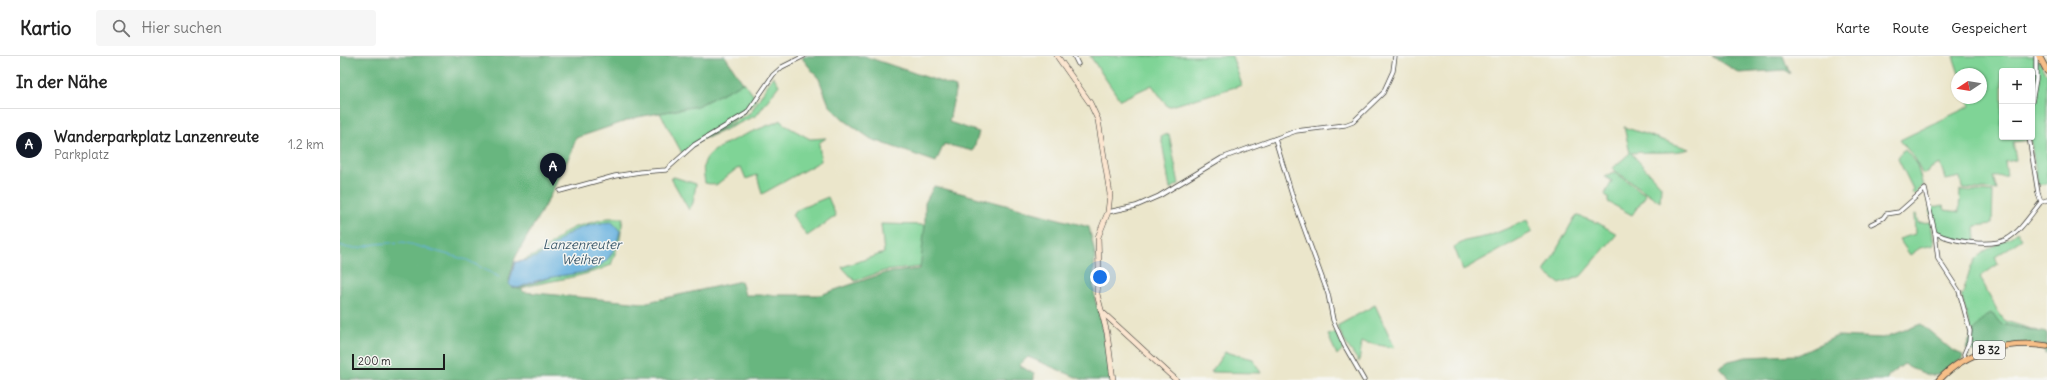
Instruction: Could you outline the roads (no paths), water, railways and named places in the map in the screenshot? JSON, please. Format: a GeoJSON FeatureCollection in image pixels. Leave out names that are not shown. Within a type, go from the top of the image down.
{"type":"FeatureCollection","features":[{"type":"Feature","properties":{"kind":"main road"},"geometry":{"type":"LineString","coordinates":[[1057,56],[1095,112],[1100,127],[1110,194],[1108,212],[1100,229],[1097,246],[1099,269],[1097,294],[1107,333],[1113,380]]}},
{"type":"Feature","properties":{"kind":"main road"},"geometry":{"type":"LineString","coordinates":[[2037,56],[2047,71]]}},
{"type":"Feature","properties":{"kind":"main road"},"geometry":{"type":"LineString","coordinates":[[1101,311],[1176,380]]}},
{"type":"Feature","properties":{"kind":"main road","name":"B 32"},"geometry":{"type":"LineString","coordinates":[[1939,380],[1964,356],[2000,347],[2047,346]]}},
{"type":"Feature","properties":{"kind":"street"},"geometry":{"type":"LineString","coordinates":[[560,191],[615,176],[640,172],[659,172],[670,168],[699,141],[747,113],[773,75],[782,67],[804,56]]}},
{"type":"Feature","properties":{"kind":"street"},"geometry":{"type":"LineString","coordinates":[[1074,56],[1078,64]]}},
{"type":"Feature","properties":{"kind":"street"},"geometry":{"type":"LineString","coordinates":[[1108,212],[1136,206],[1159,196],[1222,158],[1311,128],[1345,126],[1353,122],[1383,93],[1390,80],[1395,56]]}},
{"type":"Feature","properties":{"kind":"street"},"geometry":{"type":"LineString","coordinates":[[2035,84],[2037,56]]}},
{"type":"Feature","properties":{"kind":"street"},"geometry":{"type":"LineString","coordinates":[[1275,139],[1293,198],[1328,294],[1337,330],[1364,380]]}},
{"type":"Feature","properties":{"kind":"street"},"geometry":{"type":"LineString","coordinates":[[2029,140],[2038,193],[2041,202]]}},
{"type":"Feature","properties":{"kind":"street"},"geometry":{"type":"LineString","coordinates":[[1872,224],[1886,214],[1899,212],[1925,189],[1935,233],[1938,260],[1959,291],[1970,331],[1970,342],[1964,356]]}},
{"type":"Feature","properties":{"kind":"street"},"geometry":{"type":"LineString","coordinates":[[1935,233],[1944,238],[1957,241],[2002,241],[2014,234],[2041,202],[2047,200]]}},
{"type":"Feature","properties":{"kind":"water","name":"Lanzenreuter Weiher"},"geometry":{"type":"Polygon","coordinates":[[[612,222],[620,231],[616,245],[611,255],[597,268],[544,279],[518,288],[512,287],[509,284],[515,262],[530,260],[542,254],[564,237],[581,228],[600,223],[612,222]]]}},
{"type":"Feature","properties":{"kind":"waterway"},"geometry":{"type":"LineString","coordinates":[[340,245],[348,248],[359,248],[375,244],[403,242],[467,260],[499,277]]}},
{"type":"Feature","properties":{"kind":"place","name":"Wanderparkplatz Lanzenreute"},"geometry":{"type":"Point","coordinates":[553,186]}}]}
